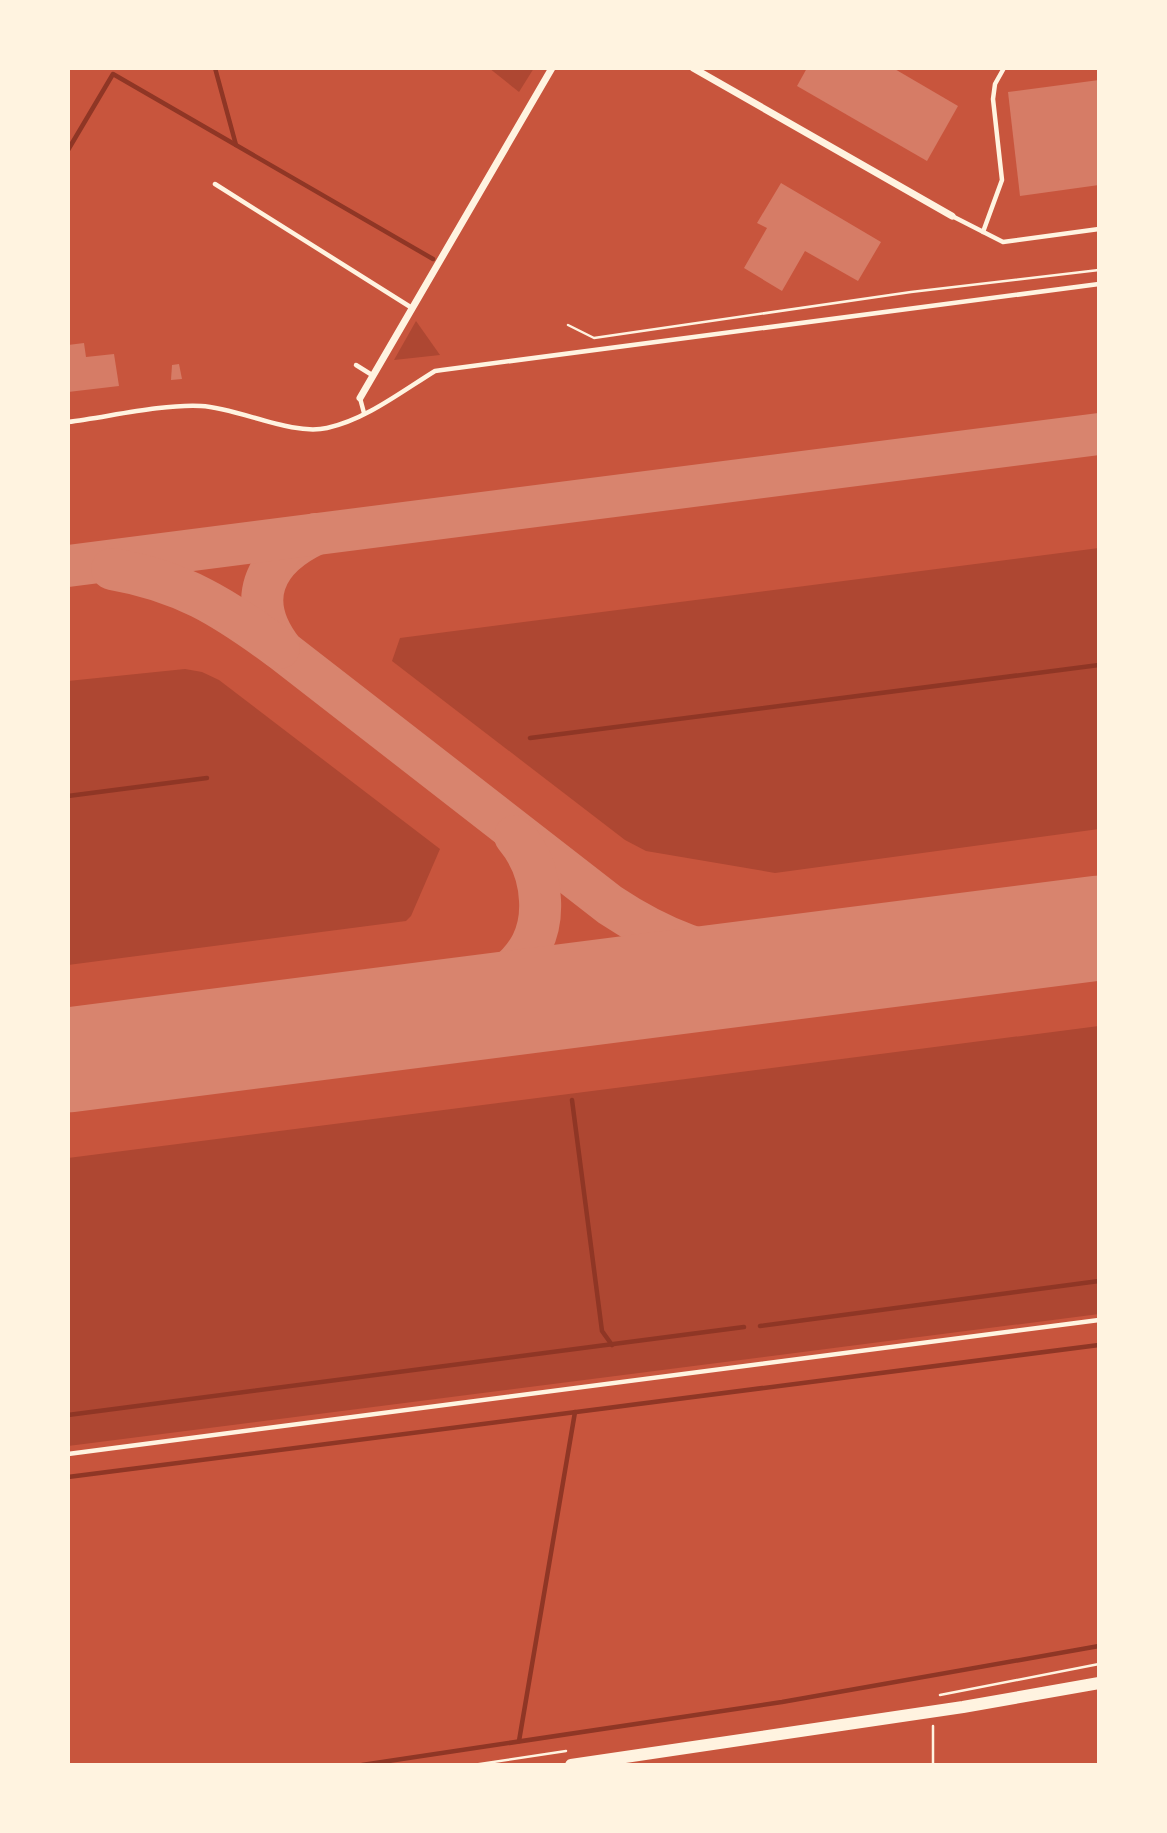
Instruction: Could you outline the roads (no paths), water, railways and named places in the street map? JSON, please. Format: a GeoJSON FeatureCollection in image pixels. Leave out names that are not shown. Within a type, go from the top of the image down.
{"type":"FeatureCollection","features":[{"type":"Feature","properties":{"kind":"street"},"geometry":{"type":"LineString","coordinates":[[360,398],[552,68]]}},
{"type":"Feature","properties":{"kind":"street"},"geometry":{"type":"LineString","coordinates":[[693,68],[952,216]]}},
{"type":"Feature","properties":{"kind":"street"},"geometry":{"type":"LineString","coordinates":[[570,1765],[933,1712],[1099,1684]]}},
{"type":"Feature","properties":{"kind":"lane"},"geometry":{"type":"LineString","coordinates":[[983,232],[1002,180],[993,99],[995,84],[1004,68]]}},
{"type":"Feature","properties":{"kind":"lane"},"geometry":{"type":"LineString","coordinates":[[215,184],[412,308]]}},
{"type":"Feature","properties":{"kind":"lane"},"geometry":{"type":"LineString","coordinates":[[952,216],[1003,242],[1099,229]]}},
{"type":"Feature","properties":{"kind":"lane"},"geometry":{"type":"LineString","coordinates":[[68,422],[199,406],[224,409],[308,429],[324,429],[344,424],[435,371],[1099,285]]}},
{"type":"Feature","properties":{"kind":"lane"},"geometry":{"type":"LineString","coordinates":[[356,365],[373,376]]}},
{"type":"Feature","properties":{"kind":"lane"},"geometry":{"type":"LineString","coordinates":[[360,398],[364,413]]}},
{"type":"Feature","properties":{"kind":"lane"},"geometry":{"type":"LineString","coordinates":[[68,1454],[1099,1320]]}},
{"type":"Feature","properties":{"kind":"waterway"},"geometry":{"type":"LineString","coordinates":[[215,68],[236,145]]}},
{"type":"Feature","properties":{"kind":"waterway"},"geometry":{"type":"LineString","coordinates":[[68,150],[113,74],[433,259]]}},
{"type":"Feature","properties":{"kind":"waterway"},"geometry":{"type":"LineString","coordinates":[[530,738],[1099,665]]}},
{"type":"Feature","properties":{"kind":"waterway"},"geometry":{"type":"LineString","coordinates":[[68,796],[207,778]]}},
{"type":"Feature","properties":{"kind":"waterway"},"geometry":{"type":"LineString","coordinates":[[572,1100],[602,1331],[612,1345]]}},
{"type":"Feature","properties":{"kind":"waterway"},"geometry":{"type":"LineString","coordinates":[[760,1326],[1099,1281]]}},
{"type":"Feature","properties":{"kind":"waterway"},"geometry":{"type":"LineString","coordinates":[[68,1415],[744,1327]]}},
{"type":"Feature","properties":{"kind":"waterway"},"geometry":{"type":"LineString","coordinates":[[68,1477],[1099,1345]]}},
{"type":"Feature","properties":{"kind":"waterway"},"geometry":{"type":"LineString","coordinates":[[519,1741],[575,1412]]}},
{"type":"Feature","properties":{"kind":"waterway"},"geometry":{"type":"LineString","coordinates":[[362,1765],[782,1702],[1099,1646]]}}]}
